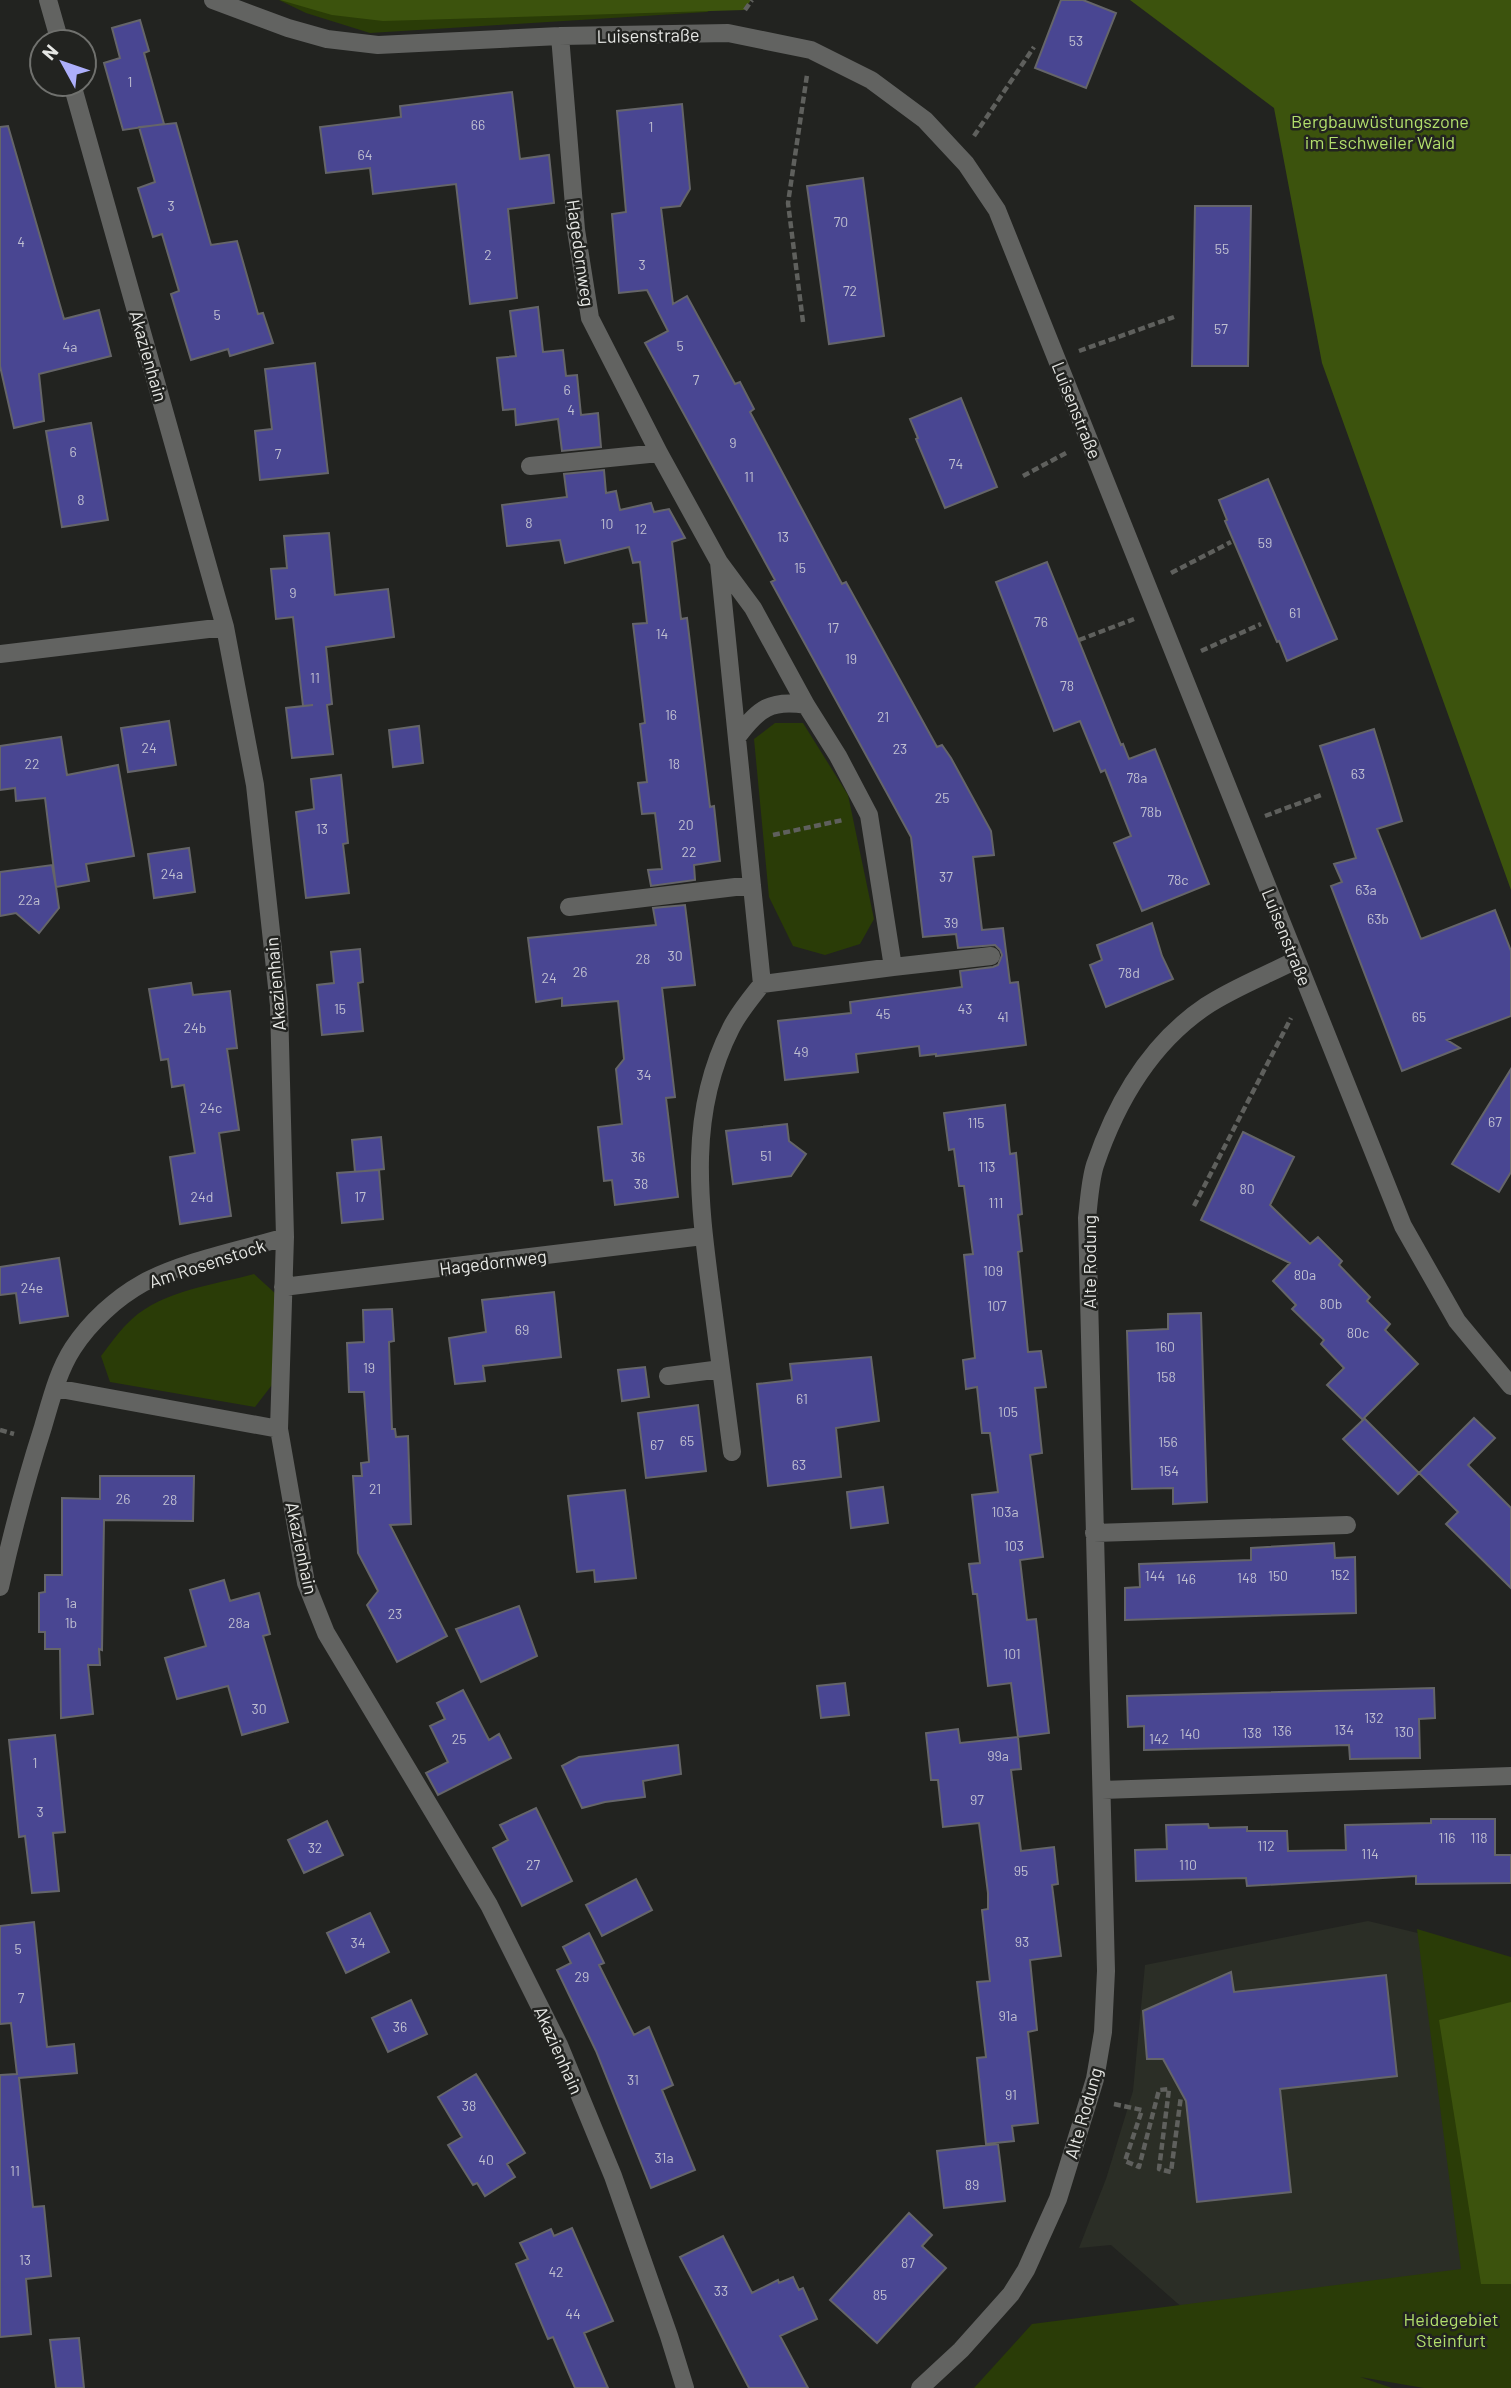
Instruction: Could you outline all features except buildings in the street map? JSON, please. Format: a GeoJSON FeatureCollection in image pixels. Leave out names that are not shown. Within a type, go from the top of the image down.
{"type":"FeatureCollection","features":[{"type":"Feature","properties":{"kind":"street"},"geometry":{"type":"LineString","coordinates":[[48,0],[56,28]]}},
{"type":"Feature","properties":{"kind":"street","name":"Luisenstraße"},"geometry":{"type":"LineString","coordinates":[[213,0],[288,28],[327,39],[377,45],[728,33],[811,50],[872,80],[925,120],[966,164],[997,210],[1403,1226],[1457,1321],[1511,1386]]}},
{"type":"Feature","properties":{"kind":"street","name":"Hagedornweg"},"geometry":{"type":"LineString","coordinates":[[559,37],[576,230],[590,318],[719,562],[753,608],[869,815],[893,967]]}},
{"type":"Feature","properties":{"kind":"street","name":"Akazienhain"},"geometry":{"type":"LineString","coordinates":[[76,98],[225,627],[255,785],[279,1005],[285,1237],[279,1429],[306,1583],[326,1633],[489,1905],[559,2045],[613,2176],[685,2388]]}},
{"type":"Feature","properties":{"kind":"street"},"geometry":{"type":"LineString","coordinates":[[530,466],[659,453]]}},
{"type":"Feature","properties":{"kind":"street","name":"Hagedornweg"},"geometry":{"type":"LineString","coordinates":[[719,562],[762,984]]}},
{"type":"Feature","properties":{"kind":"street"},"geometry":{"type":"LineString","coordinates":[[0,654],[225,627]]}},
{"type":"Feature","properties":{"kind":"street"},"geometry":{"type":"LineString","coordinates":[[738,736],[752,717],[770,705],[792,702],[806,705]]}},
{"type":"Feature","properties":{"kind":"street"},"geometry":{"type":"LineString","coordinates":[[569,907],[752,885]]}},
{"type":"Feature","properties":{"kind":"street"},"geometry":{"type":"LineString","coordinates":[[732,1452],[703,1236],[698,1159],[703,1113],[715,1067],[732,1026],[762,984],[992,956]]}},
{"type":"Feature","properties":{"kind":"street","name":"Alte Rodung"},"geometry":{"type":"LineString","coordinates":[[920,2388],[961,2350],[996,2312],[1026,2270],[1058,2199],[1089,2098],[1103,2032],[1106,1971],[1087,1218],[1094,1167],[1115,1117],[1136,1078],[1161,1044],[1206,1006],[1296,960]]}},
{"type":"Feature","properties":{"kind":"street","name":"Hagedornweg"},"geometry":{"type":"LineString","coordinates":[[283,1287],[703,1236]]}},
{"type":"Feature","properties":{"kind":"street","name":"Am Rosenstock"},"geometry":{"type":"LineString","coordinates":[[0,1587],[12,1532],[55,1388],[73,1347],[121,1296],[145,1282],[175,1269],[285,1237]]}},
{"type":"Feature","properties":{"kind":"street"},"geometry":{"type":"LineString","coordinates":[[668,1376],[721,1369]]}},
{"type":"Feature","properties":{"kind":"street"},"geometry":{"type":"LineString","coordinates":[[55,1388],[279,1429]]}},
{"type":"Feature","properties":{"kind":"street"},"geometry":{"type":"LineString","coordinates":[[1094,1533],[1347,1525]]}},
{"type":"Feature","properties":{"kind":"street"},"geometry":{"type":"LineString","coordinates":[[1102,1790],[1511,1776]]}},
{"type":"Feature","properties":{"kind":"path"},"geometry":{"type":"LineString","coordinates":[[959,158],[1034,47]]}},
{"type":"Feature","properties":{"kind":"path"},"geometry":{"type":"LineString","coordinates":[[803,322],[788,202],[811,50]]}},
{"type":"Feature","properties":{"kind":"path"},"geometry":{"type":"LineString","coordinates":[[1056,360],[1174,317]]}},
{"type":"Feature","properties":{"kind":"path"},"geometry":{"type":"LineString","coordinates":[[1023,475],[1089,441]]}},
{"type":"Feature","properties":{"kind":"path"},"geometry":{"type":"LineString","coordinates":[[1148,585],[1231,542]]}},
{"type":"Feature","properties":{"kind":"path"},"geometry":{"type":"LineString","coordinates":[[1079,640],[1158,610]]}},
{"type":"Feature","properties":{"kind":"path"},"geometry":{"type":"LineString","coordinates":[[1177,662],[1261,624]]}},
{"type":"Feature","properties":{"kind":"path"},"geometry":{"type":"LineString","coordinates":[[1243,824],[1324,794]]}},
{"type":"Feature","properties":{"kind":"path"},"geometry":{"type":"LineString","coordinates":[[748,840],[869,815]]}},
{"type":"Feature","properties":{"kind":"path"},"geometry":{"type":"LineString","coordinates":[[1194,1206],[1307,986]]}},
{"type":"Feature","properties":{"kind":"path"},"geometry":{"type":"LineString","coordinates":[[1089,2098],[1142,2110],[1125,2161],[1139,2167],[1159,2090],[1169,2089],[1159,2169],[1171,2172],[1181,2096]]}},
{"type":"Feature","properties":{"kind":"shaded area"},"geometry":{"type":"Polygon","coordinates":[[[1368,1921],[1430,1936],[1481,2284],[1209,2331],[1111,2245],[1079,2248],[1106,2179],[1133,2091],[1145,1965],[1368,1921]]]}},
{"type":"Feature","properties":{"kind":"green space"},"geometry":{"type":"Polygon","coordinates":[[[279,0],[726,0],[707,12],[370,33],[306,13],[279,0]]]}},
{"type":"Feature","properties":{"kind":"green space"},"geometry":{"type":"Polygon","coordinates":[[[280,0],[751,0],[744,10],[383,21],[332,15],[280,0]]]}},
{"type":"Feature","properties":{"kind":"green space","name":"Bergbauwüstungszone im Eschweiler Wald"},"geometry":{"type":"Polygon","coordinates":[[[1130,0],[1511,0],[1511,890],[1322,363],[1274,108],[1130,0]]]}},
{"type":"Feature","properties":{"kind":"green space"},"geometry":{"type":"Polygon","coordinates":[[[775,723],[803,723],[848,795],[874,919],[860,944],[825,955],[793,946],[769,897],[754,739],[775,723]]]}},
{"type":"Feature","properties":{"kind":"green space"},"geometry":{"type":"Polygon","coordinates":[[[254,1274],[276,1294],[275,1381],[255,1407],[110,1382],[101,1356],[132,1319],[145,1309],[174,1295],[254,1274]]]}},
{"type":"Feature","properties":{"kind":"green space","name":"Heidegebiet Steinfurt"},"geometry":{"type":"Polygon","coordinates":[[[1417,1929],[1511,1957],[1511,2388],[1424,2388],[1360,2377],[1392,2388],[974,2388],[1032,2324],[1461,2269],[1417,1929]]]}},
{"type":"Feature","properties":{"kind":"green space"},"geometry":{"type":"Polygon","coordinates":[[[1511,2002],[1511,2284],[1481,2284],[1439,2020],[1511,2002]]]}}]}
